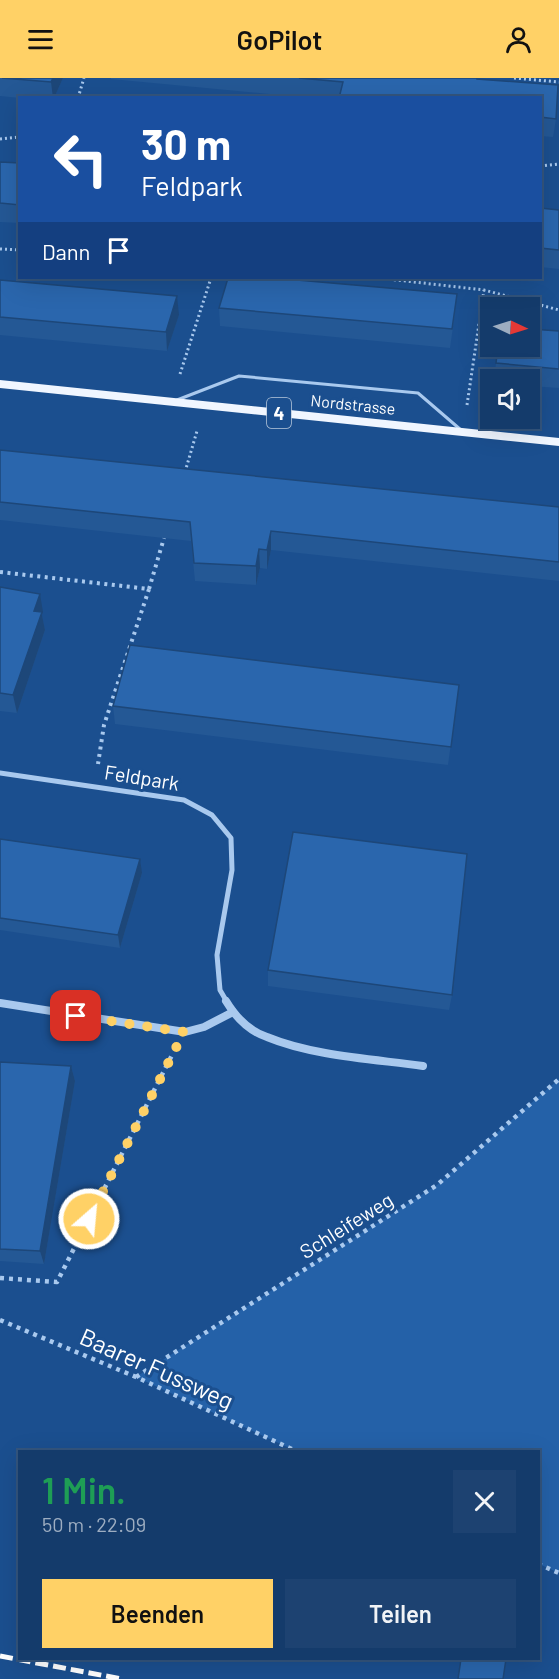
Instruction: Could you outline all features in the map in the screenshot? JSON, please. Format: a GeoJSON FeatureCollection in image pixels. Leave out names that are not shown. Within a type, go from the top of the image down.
{"type":"FeatureCollection","features":[{"type":"Feature","properties":{"kind":"main road","name":"Nordstrasse"},"geometry":{"type":"LineString","coordinates":[[0,384],[559,442]]}},
{"type":"Feature","properties":{"kind":"street","name":"Feldpark"},"geometry":{"type":"LineString","coordinates":[[0,773],[184,800],[212,815],[231,838],[232,870],[217,955],[220,990],[233,1012],[265,1037],[309,1049],[423,1066]]}},
{"type":"Feature","properties":{"kind":"street"},"geometry":{"type":"LineString","coordinates":[[0,1004],[184,1032],[204,1027],[233,1012]]}},
{"type":"Feature","properties":{"kind":"lane"},"geometry":{"type":"LineString","coordinates":[[172,402],[239,376],[418,393],[463,432]]}},
{"type":"Feature","properties":{"kind":"path"},"geometry":{"type":"LineString","coordinates":[[79,96],[84,78]]}},
{"type":"Feature","properties":{"kind":"path"},"geometry":{"type":"LineString","coordinates":[[514,78],[559,82]]}},
{"type":"Feature","properties":{"kind":"path"},"geometry":{"type":"LineString","coordinates":[[527,88],[528,79]]}},
{"type":"Feature","properties":{"kind":"path"},"geometry":{"type":"LineString","coordinates":[[0,140],[18,136]]}},
{"type":"Feature","properties":{"kind":"path"},"geometry":{"type":"LineString","coordinates":[[542,166],[559,164]]}},
{"type":"Feature","properties":{"kind":"path"},"geometry":{"type":"LineString","coordinates":[[0,249],[18,250]]}},
{"type":"Feature","properties":{"kind":"path"},"geometry":{"type":"LineString","coordinates":[[179,377],[211,279]]}},
{"type":"Feature","properties":{"kind":"path"},"geometry":{"type":"LineString","coordinates":[[392,279],[441,283],[484,290],[559,310]]}},
{"type":"Feature","properties":{"kind":"path"},"geometry":{"type":"LineString","coordinates":[[441,283],[443,279]]}},
{"type":"Feature","properties":{"kind":"path"},"geometry":{"type":"LineString","coordinates":[[467,406],[484,290]]}},
{"type":"Feature","properties":{"kind":"path"},"geometry":{"type":"LineString","coordinates":[[184,475],[205,405]]}},
{"type":"Feature","properties":{"kind":"path"},"geometry":{"type":"LineString","coordinates":[[94,786],[104,725],[164,538]]}},
{"type":"Feature","properties":{"kind":"path"},"geometry":{"type":"LineString","coordinates":[[0,572],[149,589]]}},
{"type":"Feature","properties":{"kind":"path"},"geometry":{"type":"LineString","coordinates":[[0,1278],[57,1282],[184,1032]]}},
{"type":"Feature","properties":{"kind":"path","name":"Schleifeweg"},"geometry":{"type":"LineString","coordinates":[[136,1377],[437,1185],[559,1079]]}},
{"type":"Feature","properties":{"kind":"path","name":"Baarer Fussweg"},"geometry":{"type":"LineString","coordinates":[[0,1320],[136,1377],[294,1450]]}},
{"type":"Feature","properties":{"kind":"path"},"geometry":{"type":"LineString","coordinates":[[540,1564],[559,1573]]}},
{"type":"Feature","properties":{"kind":"shaded area"},"geometry":{"type":"Polygon","coordinates":[[[559,1079],[559,1573],[540,1564],[540,1450],[294,1450],[136,1377],[437,1185],[559,1079]]]}},
{"type":"Feature","properties":{"kind":"building"},"geometry":{"type":"Polygon","coordinates":[[[2,78],[53,78],[51,82],[2,78]]]}},
{"type":"Feature","properties":{"kind":"building"},"geometry":{"type":"Polygon","coordinates":[[[299,78],[477,78],[558,85],[556,119],[542,117],[542,96],[340,96],[343,82],[299,78]]]}},
{"type":"Feature","properties":{"kind":"building"},"geometry":{"type":"Polygon","coordinates":[[[0,162],[18,163],[18,205],[0,203],[0,162]]]}},
{"type":"Feature","properties":{"kind":"building"},"geometry":{"type":"Polygon","coordinates":[[[542,208],[559,210],[559,250],[542,248],[542,208]]]}},
{"type":"Feature","properties":{"kind":"building"},"geometry":{"type":"Polygon","coordinates":[[[228,279],[285,279],[457,294],[452,329],[219,308],[228,279]]]}},
{"type":"Feature","properties":{"kind":"building"},"geometry":{"type":"Polygon","coordinates":[[[0,280],[177,296],[166,332],[0,317],[0,280]]]}},
{"type":"Feature","properties":{"kind":"building"},"geometry":{"type":"Polygon","coordinates":[[[540,330],[559,331],[559,369],[496,363],[497,357],[540,357],[540,330]]]}},
{"type":"Feature","properties":{"kind":"building"},"geometry":{"type":"Polygon","coordinates":[[[0,450],[559,507],[559,562],[271,531],[267,550],[259,549],[256,566],[194,563],[190,522],[0,502],[0,450]]]}},
{"type":"Feature","properties":{"kind":"building"},"geometry":{"type":"Polygon","coordinates":[[[0,587],[40,594],[34,611],[42,612],[13,695],[0,693],[0,587]]]}},
{"type":"Feature","properties":{"kind":"building"},"geometry":{"type":"Polygon","coordinates":[[[130,645],[459,685],[451,747],[113,706],[130,645]]]}},
{"type":"Feature","properties":{"kind":"building"},"geometry":{"type":"Polygon","coordinates":[[[293,832],[467,854],[452,995],[268,970],[293,832]]]}},
{"type":"Feature","properties":{"kind":"building"},"geometry":{"type":"Polygon","coordinates":[[[0,839],[140,859],[118,935],[0,918],[0,839]]]}},
{"type":"Feature","properties":{"kind":"building"},"geometry":{"type":"Polygon","coordinates":[[[0,1062],[71,1066],[40,1251],[0,1249],[0,1062]]]}},
{"type":"Feature","properties":{"kind":"building"},"geometry":{"type":"Polygon","coordinates":[[[461,1660],[506,1660],[503,1679],[458,1679],[461,1660]]]}},
{"type":"Feature","properties":{"kind":"railway"},"geometry":{"type":"LineString","coordinates":[[0,1656],[18,1659]]}},
{"type":"Feature","properties":{"kind":"railway"},"geometry":{"type":"LineString","coordinates":[[21,1660],[122,1679]]}},
{"type":"Feature","properties":{"kind":"route"},"geometry":{"type":"LineString","coordinates":[[76,1016],[184,1032],[89,1219]]}}]}
